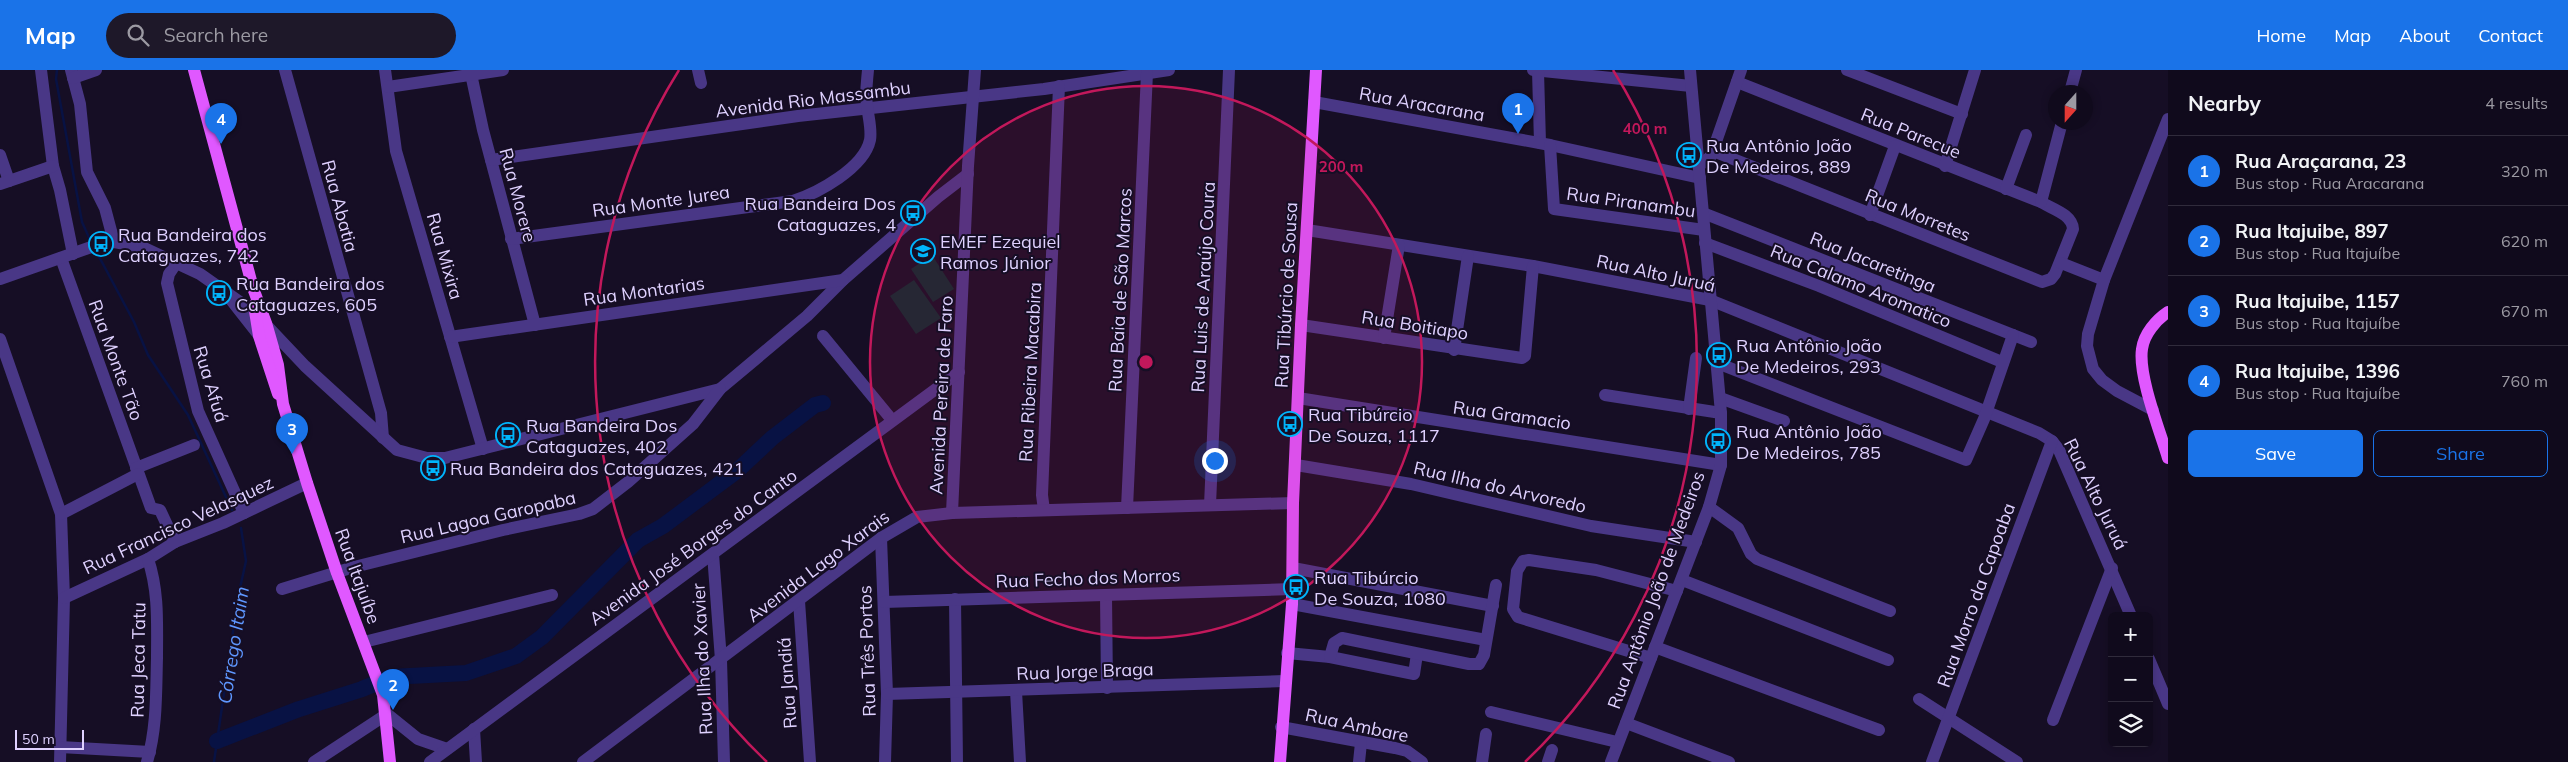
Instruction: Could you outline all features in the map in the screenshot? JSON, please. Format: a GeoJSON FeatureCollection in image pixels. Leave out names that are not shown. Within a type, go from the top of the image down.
{"type":"FeatureCollection","features":[{"type":"Feature","properties":{"kind":"main road","name":"Rua Itajuíbe"},"geometry":{"type":"LineString","coordinates":[[194,70],[252,288],[266,323],[280,379],[283,404],[307,484],[337,573],[383,695],[387,714],[390,762]]}},
{"type":"Feature","properties":{"kind":"main road","name":"Rua Tibúrcio de Sousa"},"geometry":{"type":"LineString","coordinates":[[1280,762],[1284,681],[1292,604],[1293,503],[1301,325],[1316,70]]}},
{"type":"Feature","properties":{"kind":"main road","name":"Rua Itajuíbe"},"geometry":{"type":"LineString","coordinates":[[252,288],[259,336],[274,386],[283,404]]}},
{"type":"Feature","properties":{"kind":"main road"},"geometry":{"type":"LineString","coordinates":[[2168,312],[2153,326],[2142,347],[2141,359],[2153,410],[2168,458]]}},
{"type":"Feature","properties":{"kind":"street","name":"Rua Monte Tão"},"geometry":{"type":"LineString","coordinates":[[41,70],[53,166],[60,190],[72,254],[137,471],[151,508],[160,510],[175,542]]}},
{"type":"Feature","properties":{"kind":"street"},"geometry":{"type":"LineString","coordinates":[[96,70],[72,74],[80,104],[87,172],[105,208],[114,242]]}},
{"type":"Feature","properties":{"kind":"street","name":"Rua Abatia"},"geometry":{"type":"LineString","coordinates":[[285,70],[381,413],[383,438]]}},
{"type":"Feature","properties":{"kind":"street","name":"Rua Mixira"},"geometry":{"type":"LineString","coordinates":[[384,70],[396,151],[483,449]]}},
{"type":"Feature","properties":{"kind":"street"},"geometry":{"type":"LineString","coordinates":[[388,87],[473,72],[503,70]]}},
{"type":"Feature","properties":{"kind":"street","name":"Rua Monte Jurea"},"geometry":{"type":"LineString","coordinates":[[511,239],[793,201],[814,194],[844,174],[867,147],[871,131],[867,108],[868,70]]}},
{"type":"Feature","properties":{"kind":"street","name":"Avenida Pereira de Faro"},"geometry":{"type":"LineString","coordinates":[[952,513],[968,174],[975,70]]}},
{"type":"Feature","properties":{"kind":"street","name":"Avenida Rio Massambu"},"geometry":{"type":"LineString","coordinates":[[491,160],[867,108],[972,97],[1170,70]]}},
{"type":"Feature","properties":{"kind":"street","name":"Rua Luis de Araújo Coura"},"geometry":{"type":"LineString","coordinates":[[1210,505],[1229,70]]}},
{"type":"Feature","properties":{"kind":"street"},"geometry":{"type":"LineString","coordinates":[[1533,70],[1691,86]]}},
{"type":"Feature","properties":{"kind":"street","name":"Rua Antônio João de Medeiros"},"geometry":{"type":"LineString","coordinates":[[1611,762],[1709,507],[1720,465],[1720,398],[1690,70]]}},
{"type":"Feature","properties":{"kind":"street"},"geometry":{"type":"LineString","coordinates":[[1847,70],[1962,114]]}},
{"type":"Feature","properties":{"kind":"street"},"geometry":{"type":"LineString","coordinates":[[1945,166],[1975,70]]}},
{"type":"Feature","properties":{"kind":"street"},"geometry":{"type":"LineString","coordinates":[[2072,85],[2076,70]]}},
{"type":"Feature","properties":{"kind":"street"},"geometry":{"type":"LineString","coordinates":[[1538,71],[1545,144]]}},
{"type":"Feature","properties":{"kind":"street","name":"Rua Morere"},"geometry":{"type":"LineString","coordinates":[[473,72],[491,160],[535,325]]}},
{"type":"Feature","properties":{"kind":"street","name":"Rua Baia de São Marcos"},"geometry":{"type":"LineString","coordinates":[[1127,508],[1148,73]]}},
{"type":"Feature","properties":{"kind":"street"},"geometry":{"type":"LineString","coordinates":[[1699,172],[1713,151],[1739,76]]}},
{"type":"Feature","properties":{"kind":"street","name":"Rua Parecue"},"geometry":{"type":"LineString","coordinates":[[1739,76],[1895,146],[2041,202],[2071,220]]}},
{"type":"Feature","properties":{"kind":"street","name":"Rua Ribeira Macabira"},"geometry":{"type":"LineString","coordinates":[[1044,510],[1042,495],[1059,86]]}},
{"type":"Feature","properties":{"kind":"street","name":"Rua Aracarana"},"geometry":{"type":"LineString","coordinates":[[1314,102],[1699,172]]}},
{"type":"Feature","properties":{"kind":"street"},"geometry":{"type":"LineString","coordinates":[[2153,410],[2117,391],[2102,380],[2089,359],[2088,334],[2104,280],[2168,119]]}},
{"type":"Feature","properties":{"kind":"street"},"geometry":{"type":"LineString","coordinates":[[2041,202],[2060,130]]}},
{"type":"Feature","properties":{"kind":"street"},"geometry":{"type":"LineString","coordinates":[[2006,189],[2026,135]]}},
{"type":"Feature","properties":{"kind":"street","name":"Rua Piranambu"},"geometry":{"type":"LineString","coordinates":[[1545,144],[1554,209],[1704,230]]}},
{"type":"Feature","properties":{"kind":"street"},"geometry":{"type":"LineString","coordinates":[[1870,215],[1895,146]]}},
{"type":"Feature","properties":{"kind":"street","name":"Rua Morretes"},"geometry":{"type":"LineString","coordinates":[[1713,151],[2042,282],[2051,279],[2061,263],[2073,229],[2071,220]]}},
{"type":"Feature","properties":{"kind":"street"},"geometry":{"type":"LineString","coordinates":[[0,155],[5,182],[53,166]]}},
{"type":"Feature","properties":{"kind":"street"},"geometry":{"type":"LineString","coordinates":[[0,278],[97,244],[114,242],[142,247],[178,262],[254,312],[306,366],[397,450],[427,458],[445,458],[720,389],[807,316],[843,280],[938,197],[968,174]]}},
{"type":"Feature","properties":{"kind":"street","name":"Rua Jacaretinga"},"geometry":{"type":"LineString","coordinates":[[1703,213],[2031,342]]}},
{"type":"Feature","properties":{"kind":"street","name":"Rua Alto Juruá"},"geometry":{"type":"LineString","coordinates":[[1307,230],[1533,266],[1710,300],[1987,411],[2052,441],[2059,450],[2112,568],[2129,612]]}},
{"type":"Feature","properties":{"kind":"street","name":"Rua Calamo Aromatico"},"geometry":{"type":"LineString","coordinates":[[1705,243],[1819,286],[2002,362]]}},
{"type":"Feature","properties":{"kind":"street"},"geometry":{"type":"LineString","coordinates":[[1384,338],[1399,245]]}},
{"type":"Feature","properties":{"kind":"street"},"geometry":{"type":"LineString","coordinates":[[1454,350],[1468,256]]}},
{"type":"Feature","properties":{"kind":"street","name":"Rua Afuá"},"geometry":{"type":"LineString","coordinates":[[178,262],[169,274],[167,282],[192,391],[201,419],[242,514]]}},
{"type":"Feature","properties":{"kind":"street"},"geometry":{"type":"LineString","coordinates":[[2061,263],[2104,280]]}},
{"type":"Feature","properties":{"kind":"street","name":"Rua Boitiapo"},"geometry":{"type":"LineString","coordinates":[[1301,325],[1454,350],[1523,358],[1533,266]]}},
{"type":"Feature","properties":{"kind":"street","name":"Rua Montarias"},"geometry":{"type":"LineString","coordinates":[[450,337],[843,280]]}},
{"type":"Feature","properties":{"kind":"street"},"geometry":{"type":"LineString","coordinates":[[226,292],[259,336],[306,366]]}},
{"type":"Feature","properties":{"kind":"street"},"geometry":{"type":"LineString","coordinates":[[1717,363],[1966,460],[1987,411],[2002,362],[2013,335]]}},
{"type":"Feature","properties":{"kind":"street"},"geometry":{"type":"LineString","coordinates":[[823,336],[892,420]]}},
{"type":"Feature","properties":{"kind":"street"},"geometry":{"type":"LineString","coordinates":[[0,339],[5,368],[61,514],[64,598],[60,762]]}},
{"type":"Feature","properties":{"kind":"street"},"geometry":{"type":"LineString","coordinates":[[1689,409],[1696,358]]}},
{"type":"Feature","properties":{"kind":"street","name":"Avenida José Borges do Canto"},"geometry":{"type":"LineString","coordinates":[[430,762],[959,372]]}},
{"type":"Feature","properties":{"kind":"street","name":"Rua Lagoa Garopaba"},"geometry":{"type":"LineString","coordinates":[[282,589],[337,573],[593,509],[628,482],[693,424],[720,389]]}},
{"type":"Feature","properties":{"kind":"street"},"geometry":{"type":"LineString","coordinates":[[1605,396],[1721,414]]}},
{"type":"Feature","properties":{"kind":"street","name":"Rua Gramacio"},"geometry":{"type":"LineString","coordinates":[[1298,398],[1720,465]]}},
{"type":"Feature","properties":{"kind":"street"},"geometry":{"type":"LineString","coordinates":[[1720,398],[1784,421]]}},
{"type":"Feature","properties":{"kind":"street","name":"Rua Morro da Capoaba"},"geometry":{"type":"LineString","coordinates":[[1932,762],[2052,441]]}},
{"type":"Feature","properties":{"kind":"street"},"geometry":{"type":"LineString","coordinates":[[61,514],[137,471],[194,445]]}},
{"type":"Feature","properties":{"kind":"street","name":"Rua Ilha do Arvoredo"},"geometry":{"type":"LineString","coordinates":[[1296,464],[1411,484],[1582,524],[1696,542]]}},
{"type":"Feature","properties":{"kind":"street","name":"Rua Francisco Velasquez"},"geometry":{"type":"LineString","coordinates":[[64,598],[148,559],[175,542],[223,523],[307,484]]}},
{"type":"Feature","properties":{"kind":"street","name":"Avenida Lago Xarais"},"geometry":{"type":"LineString","coordinates":[[583,762],[881,538],[917,517],[952,513],[1293,503]]}},
{"type":"Feature","properties":{"kind":"street"},"geometry":{"type":"LineString","coordinates":[[1709,507],[1738,528],[1751,554],[1757,560],[1890,611]]}},
{"type":"Feature","properties":{"kind":"street","name":"Rua Três Portos"},"geometry":{"type":"LineString","coordinates":[[881,538],[887,694],[885,762]]}},
{"type":"Feature","properties":{"kind":"street","name":"Rua Ilha do Xavier"},"geometry":{"type":"LineString","coordinates":[[713,554],[721,660],[724,762]]}},
{"type":"Feature","properties":{"kind":"street","name":"Rua Jeca Tatu"},"geometry":{"type":"LineString","coordinates":[[148,559],[154,576],[157,608],[156,711],[149,757]]}},
{"type":"Feature","properties":{"kind":"street"},"geometry":{"type":"LineString","coordinates":[[1879,730],[1653,652],[1518,617],[1513,610],[1518,568],[1523,561],[1529,560],[1679,585],[1888,660]]}},
{"type":"Feature","properties":{"kind":"street"},"geometry":{"type":"LineString","coordinates":[[1293,568],[1493,606]]}},
{"type":"Feature","properties":{"kind":"street"},"geometry":{"type":"LineString","coordinates":[[2052,720],[2112,568]]}},
{"type":"Feature","properties":{"kind":"street"},"geometry":{"type":"LineString","coordinates":[[1330,657],[1334,643],[1342,638],[1476,665],[1483,658],[1496,585]]}},
{"type":"Feature","properties":{"kind":"street","name":"Rua Fecho dos Morros"},"geometry":{"type":"LineString","coordinates":[[884,602],[1292,589]]}},
{"type":"Feature","properties":{"kind":"street"},"geometry":{"type":"LineString","coordinates":[[364,642],[552,595]]}},
{"type":"Feature","properties":{"kind":"street"},"geometry":{"type":"LineString","coordinates":[[1106,595],[1107,688]]}},
{"type":"Feature","properties":{"kind":"street"},"geometry":{"type":"LineString","coordinates":[[955,599],[957,762]]}},
{"type":"Feature","properties":{"kind":"street","name":"Rua Jandiá"},"geometry":{"type":"LineString","coordinates":[[799,601],[810,762]]}},
{"type":"Feature","properties":{"kind":"street"},"geometry":{"type":"LineString","coordinates":[[1292,604],[1486,640]]}},
{"type":"Feature","properties":{"kind":"street"},"geometry":{"type":"LineString","coordinates":[[1287,653],[1330,657],[1414,674],[1417,654]]}},
{"type":"Feature","properties":{"kind":"street"},"geometry":{"type":"LineString","coordinates":[[2153,668],[2168,704]]}},
{"type":"Feature","properties":{"kind":"street","name":"Rua Jorge Braga"},"geometry":{"type":"LineString","coordinates":[[887,694],[1284,681]]}},
{"type":"Feature","properties":{"kind":"street"},"geometry":{"type":"LineString","coordinates":[[1016,691],[1020,762]]}},
{"type":"Feature","properties":{"kind":"street"},"geometry":{"type":"LineString","coordinates":[[1919,699],[2017,762]]}},
{"type":"Feature","properties":{"kind":"street"},"geometry":{"type":"LineString","coordinates":[[1491,712],[1618,742]]}},
{"type":"Feature","properties":{"kind":"street"},"geometry":{"type":"LineString","coordinates":[[314,762],[387,714],[418,739],[447,749]]}},
{"type":"Feature","properties":{"kind":"street"},"geometry":{"type":"LineString","coordinates":[[1626,723],[1729,762]]}},
{"type":"Feature","properties":{"kind":"street","name":"Rua Ambare"},"geometry":{"type":"LineString","coordinates":[[1281,727],[1407,751],[1422,762]]}},
{"type":"Feature","properties":{"kind":"street"},"geometry":{"type":"LineString","coordinates":[[474,729],[476,762]]}},
{"type":"Feature","properties":{"kind":"street"},"geometry":{"type":"LineString","coordinates":[[1482,762],[1486,734]]}},
{"type":"Feature","properties":{"kind":"street"},"geometry":{"type":"LineString","coordinates":[[1360,762],[1361,743]]}},
{"type":"Feature","properties":{"kind":"street"},"geometry":{"type":"LineString","coordinates":[[60,747],[149,757]]}},
{"type":"Feature","properties":{"kind":"green space"},"geometry":{"type":"Polygon","coordinates":[[[932,255],[954,289],[933,302],[911,269],[932,255]]]}},
{"type":"Feature","properties":{"kind":"green space"},"geometry":{"type":"Polygon","coordinates":[[[914,280],[941,318],[916,334],[890,296],[914,280]]]}},
{"type":"Feature","properties":{"kind":"waterway"},"geometry":{"type":"LineString","coordinates":[[57,70],[56,79],[82,222],[91,242]]}},
{"type":"Feature","properties":{"kind":"waterway"},"geometry":{"type":"LineString","coordinates":[[96,251],[134,322],[148,355],[188,415],[232,510]]}},
{"type":"Feature","properties":{"kind":"waterway"},"geometry":{"type":"LineString","coordinates":[[217,741],[299,709],[362,689],[391,677],[466,673],[516,656],[542,637],[638,540],[663,526],[738,470],[772,438],[815,405],[823,403]]}},
{"type":"Feature","properties":{"kind":"waterway","name":"Córrego Itaim"},"geometry":{"type":"LineString","coordinates":[[214,762],[238,597],[246,561],[241,528]]}},
{"type":"Feature","properties":{"kind":"place","name":"Rua Araçarana, 23"},"geometry":{"type":"Point","coordinates":[1518,134]}},
{"type":"Feature","properties":{"kind":"place","name":"Rua Itajuibe, 1396"},"geometry":{"type":"Point","coordinates":[221,144]}},
{"type":"Feature","properties":{"kind":"place","name":"Rua Antônio João De Medeiros, 889"},"geometry":{"type":"Point","coordinates":[1689,155]}},
{"type":"Feature","properties":{"kind":"place","name":"Rua Bandeira Dos Cataguazes, 4"},"geometry":{"type":"Point","coordinates":[913,213]}},
{"type":"Feature","properties":{"kind":"place","name":"Rua Bandeira dos Cataguazes, 742"},"geometry":{"type":"Point","coordinates":[101,244]}},
{"type":"Feature","properties":{"kind":"place","name":"EMEF Ezequiel Ramos Júnior"},"geometry":{"type":"Point","coordinates":[923,251]}},
{"type":"Feature","properties":{"kind":"place","name":"Rua Bandeira dos Cataguazes, 605"},"geometry":{"type":"Point","coordinates":[219,293]}},
{"type":"Feature","properties":{"kind":"place","name":"Rua Antônio João De Medeiros, 293"},"geometry":{"type":"Point","coordinates":[1719,355]}},
{"type":"Feature","properties":{"kind":"place","name":"Rua Tibúrcio De Souza, 1117"},"geometry":{"type":"Point","coordinates":[1290,424]}},
{"type":"Feature","properties":{"kind":"place","name":"Rua Bandeira Dos Cataguazes, 402"},"geometry":{"type":"Point","coordinates":[508,435]}},
{"type":"Feature","properties":{"kind":"place","name":"Rua Antônio João De Medeiros, 785"},"geometry":{"type":"Point","coordinates":[1718,441]}},
{"type":"Feature","properties":{"kind":"place","name":"Rua Itajuibe, 1157"},"geometry":{"type":"Point","coordinates":[292,454]}},
{"type":"Feature","properties":{"kind":"place","name":"Rua Bandeira dos Cataguazes, 421"},"geometry":{"type":"Point","coordinates":[433,468]}},
{"type":"Feature","properties":{"kind":"place","name":"Rua Tibúrcio De Souza, 1080"},"geometry":{"type":"Point","coordinates":[1296,587]}},
{"type":"Feature","properties":{"kind":"place","name":"Rua Itajuibe, 897"},"geometry":{"type":"Point","coordinates":[393,710]}}]}
